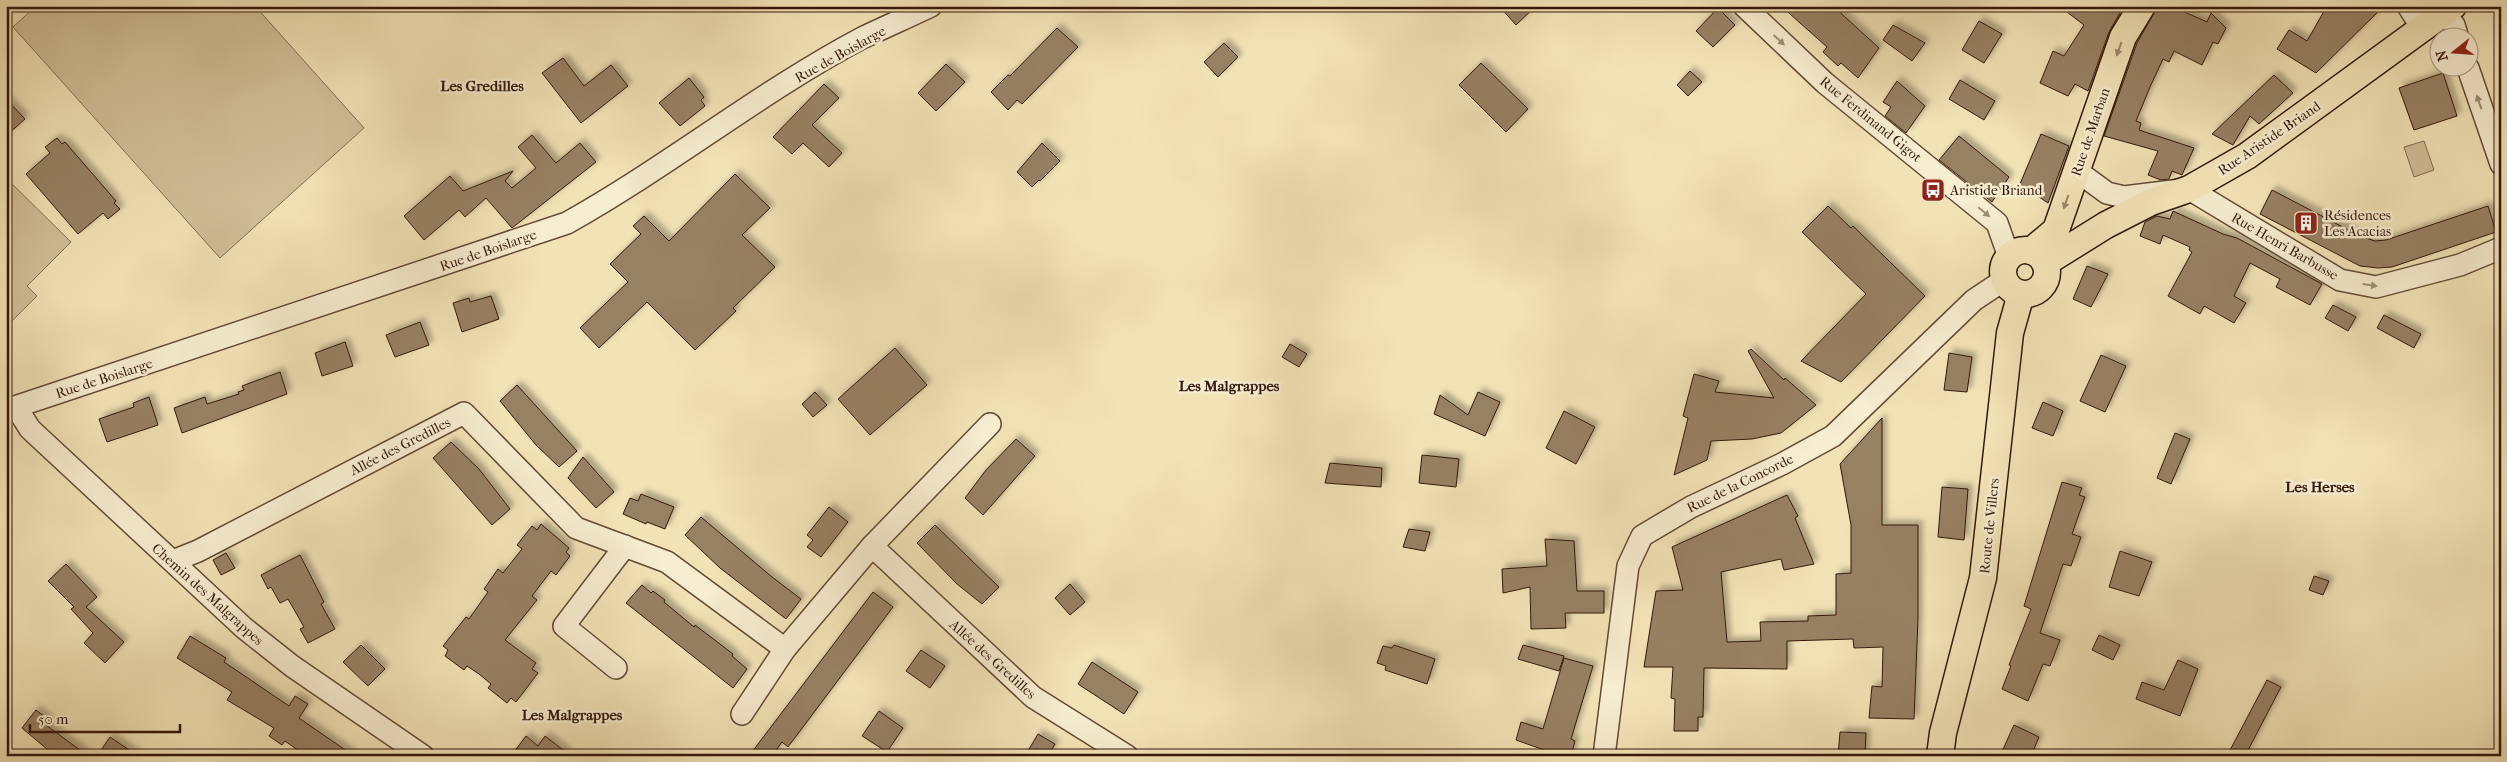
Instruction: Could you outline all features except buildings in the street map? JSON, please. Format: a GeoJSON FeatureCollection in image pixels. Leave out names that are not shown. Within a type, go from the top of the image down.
{"type":"FeatureCollection","features":[{"type":"Feature","properties":{"kind":"main road","name":"Rue de Marban"},"geometry":{"type":"LineString","coordinates":[[2022,269],[2056,230],[2123,37],[2142,6]]}},
{"type":"Feature","properties":{"kind":"main road","name":"Rue Aristide Briand"},"geometry":{"type":"LineString","coordinates":[[2022,269],[2143,206],[2189,189],[2247,156],[2449,10]]}},
{"type":"Feature","properties":{"kind":"main road","name":"Route de Villers"},"geometry":{"type":"LineString","coordinates":[[1940,756],[1943,733],[1983,578],[2010,333],[2022,269]]}},
{"type":"Feature","properties":{"kind":"street","name":"Rue de Boislarge"},"geometry":{"type":"LineString","coordinates":[[11,409],[567,223],[620,194],[806,71],[862,38],[931,6]]}},
{"type":"Feature","properties":{"kind":"street","name":"Rue Ferdinand Gigot"},"geometry":{"type":"LineString","coordinates":[[1744,6],[1825,83],[1997,223],[2022,269]]}},
{"type":"Feature","properties":{"kind":"street"},"geometry":{"type":"LineString","coordinates":[[2408,6],[2422,30]]}},
{"type":"Feature","properties":{"kind":"street"},"geometry":{"type":"LineString","coordinates":[[2449,10],[2455,28]]}},
{"type":"Feature","properties":{"kind":"street"},"geometry":{"type":"LineString","coordinates":[[2471,78],[2501,164]]}},
{"type":"Feature","properties":{"kind":"street"},"geometry":{"type":"LineString","coordinates":[[2077,171],[2107,193],[2124,196],[2189,189]]}},
{"type":"Feature","properties":{"kind":"street","name":"Rue Henri Barbusse"},"geometry":{"type":"LineString","coordinates":[[2189,189],[2340,280],[2376,287],[2460,265],[2501,248]]}},
{"type":"Feature","properties":{"kind":"street","name":"Rue de la Concorde"},"geometry":{"type":"LineString","coordinates":[[1604,756],[1628,566],[1642,536],[1691,507],[1782,464],[1833,436],[1974,300],[2022,269]]}},
{"type":"Feature","properties":{"kind":"street","name":"Chemin des Malgrappes"},"geometry":{"type":"LineString","coordinates":[[11,409],[30,429],[244,628],[292,666],[423,756]]}},
{"type":"Feature","properties":{"kind":"street","name":"Allée des Gredilles"},"geometry":{"type":"LineString","coordinates":[[172,561],[198,551],[464,413],[576,528],[668,562],[785,649]]}},
{"type":"Feature","properties":{"kind":"street"},"geometry":{"type":"LineString","coordinates":[[742,714],[785,649],[872,546],[990,424]]}},
{"type":"Feature","properties":{"kind":"street"},"geometry":{"type":"LineString","coordinates":[[616,668],[564,626],[625,546]]}},
{"type":"Feature","properties":{"kind":"street","name":"Allée des Gredilles"},"geometry":{"type":"LineString","coordinates":[[872,546],[1033,697],[1126,756]]}},
{"type":"Feature","properties":{"kind":"shaded area"},"geometry":{"type":"Polygon","coordinates":[[[36,6],[255,6],[364,128],[220,258],[13,27],[36,6]]]}},
{"type":"Feature","properties":{"kind":"shaded area"},"geometry":{"type":"Polygon","coordinates":[[[2424,141],[2434,170],[2414,177],[2404,147],[2424,141]]]}},
{"type":"Feature","properties":{"kind":"shaded area"},"geometry":{"type":"Polygon","coordinates":[[[6,178],[71,242],[27,286],[37,296],[6,327],[6,178]]]}},
{"type":"Feature","properties":{"kind":"place","name":"Aristide Briand"},"geometry":{"type":"Point","coordinates":[1933,190]}},
{"type":"Feature","properties":{"kind":"place","name":"Résidences Les Acacias"},"geometry":{"type":"Point","coordinates":[2306,223]}},
{"type":"Feature","properties":{"kind":"district","name":"Les Gredilles"},"geometry":{"type":"Point","coordinates":[482,86]}},
{"type":"Feature","properties":{"kind":"district","name":"Les Malgrappes"},"geometry":{"type":"Point","coordinates":[1229,386]}},
{"type":"Feature","properties":{"kind":"district","name":"Les Herses"},"geometry":{"type":"Point","coordinates":[2320,487]}},
{"type":"Feature","properties":{"kind":"district","name":"Les Malgrappes"},"geometry":{"type":"Point","coordinates":[572,715]}}]}
